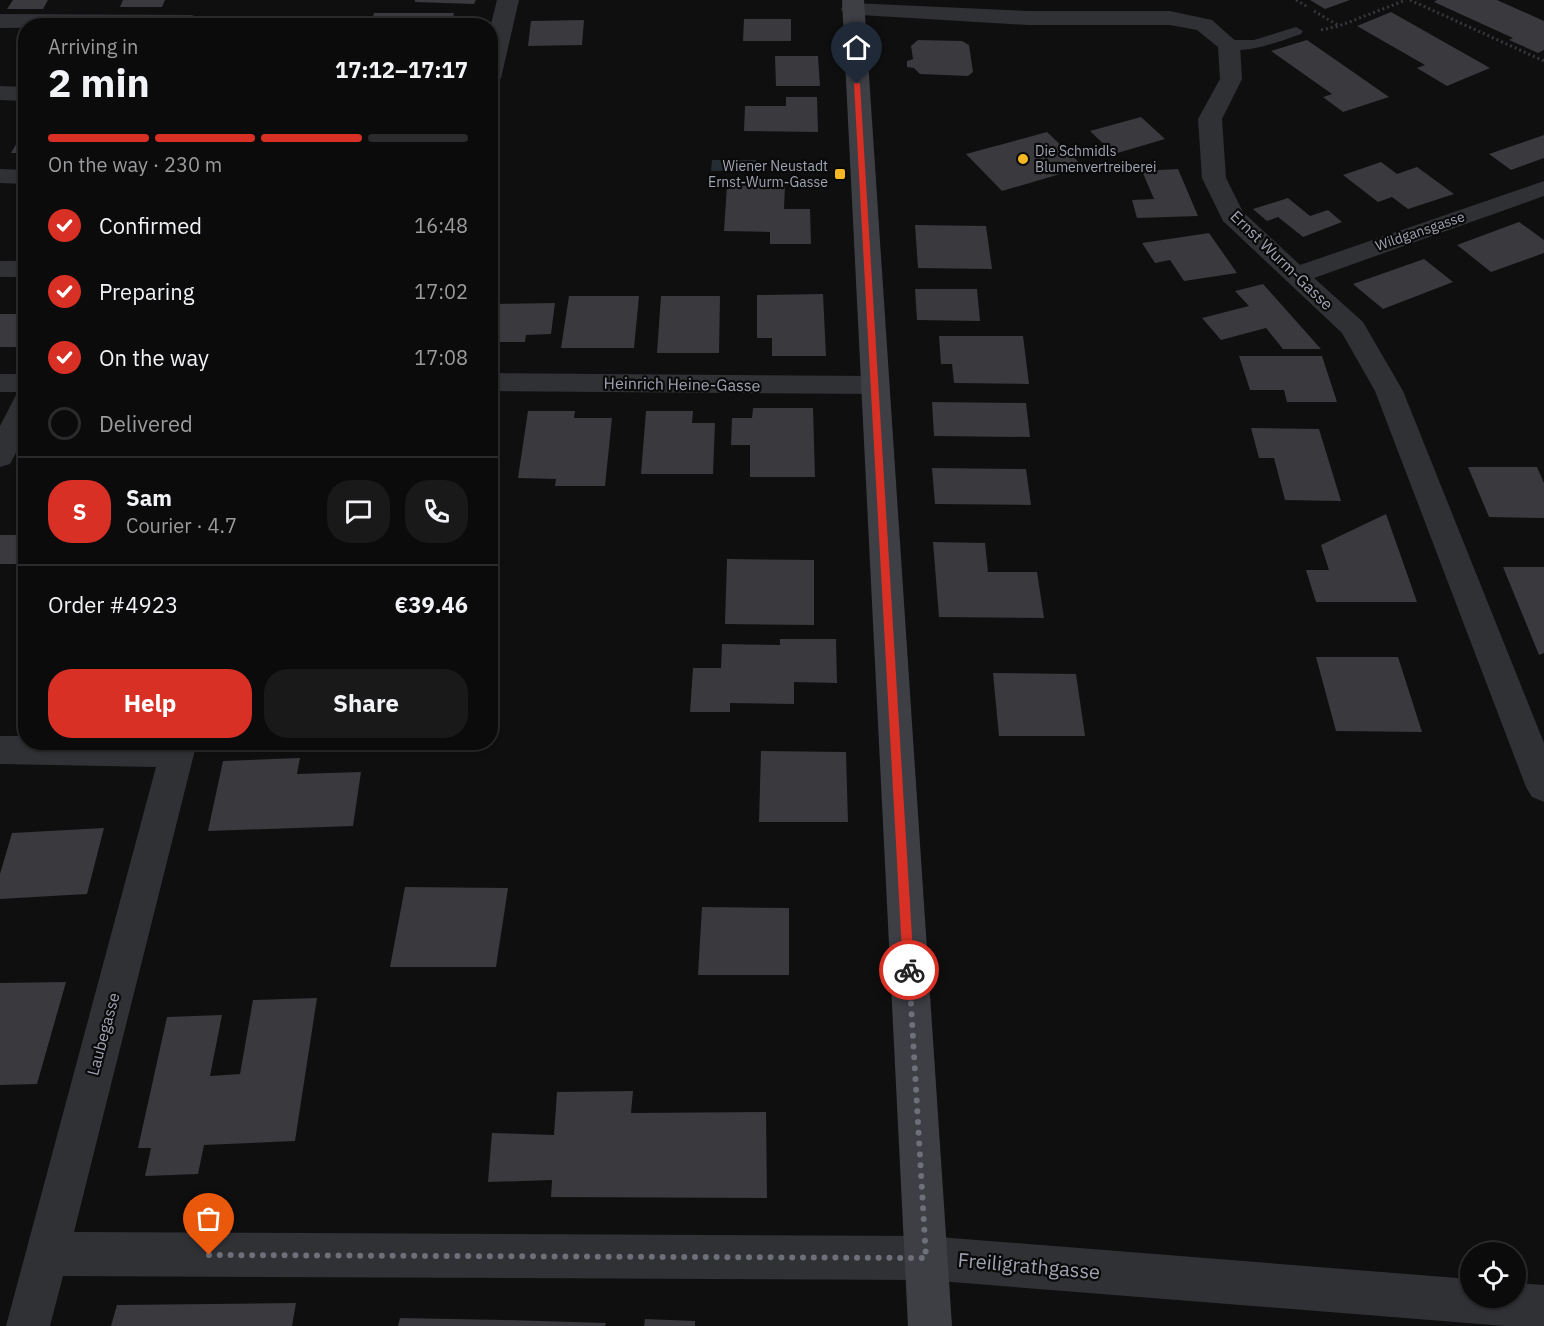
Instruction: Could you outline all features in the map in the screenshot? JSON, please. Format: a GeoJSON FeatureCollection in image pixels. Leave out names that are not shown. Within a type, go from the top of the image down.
{"type":"FeatureCollection","features":[{"type":"Feature","properties":{"kind":"street"},"geometry":{"type":"LineString","coordinates":[[498,43],[508,0]]}},
{"type":"Feature","properties":{"kind":"street"},"geometry":{"type":"LineString","coordinates":[[930,1326],[853,5],[1028,18],[1170,18],[1204,25],[1229,45]]}},
{"type":"Feature","properties":{"kind":"street"},"geometry":{"type":"LineString","coordinates":[[0,21],[18,21]]}},
{"type":"Feature","properties":{"kind":"street","name":"Ernst Wurm-Gasse"},"geometry":{"type":"LineString","coordinates":[[1229,45],[1232,79],[1210,119],[1214,178],[1232,216],[1353,328],[1389,391],[1533,721],[1544,787]]}},
{"type":"Feature","properties":{"kind":"street"},"geometry":{"type":"LineString","coordinates":[[0,93],[18,94]]}},
{"type":"Feature","properties":{"kind":"street"},"geometry":{"type":"LineString","coordinates":[[0,176],[18,177]]}},
{"type":"Feature","properties":{"kind":"street","name":"Wildgansgasse"},"geometry":{"type":"LineString","coordinates":[[1297,275],[1544,188]]}},
{"type":"Feature","properties":{"kind":"street"},"geometry":{"type":"LineString","coordinates":[[0,269],[18,269]]}},
{"type":"Feature","properties":{"kind":"street","name":"Heinrich Heine-Gasse"},"geometry":{"type":"LineString","coordinates":[[498,382],[874,385]]}},
{"type":"Feature","properties":{"kind":"street"},"geometry":{"type":"LineString","coordinates":[[0,383],[18,383]]}},
{"type":"Feature","properties":{"kind":"street"},"geometry":{"type":"LineString","coordinates":[[0,458],[18,419]]}},
{"type":"Feature","properties":{"kind":"street"},"geometry":{"type":"LineString","coordinates":[[0,750],[18,750]]}},
{"type":"Feature","properties":{"kind":"street","name":"Laubegasse"},"geometry":{"type":"LineString","coordinates":[[28,1326],[177,750]]}},
{"type":"Feature","properties":{"kind":"street","name":"Freiligrathgasse"},"geometry":{"type":"LineString","coordinates":[[46,1254],[926,1258],[1544,1307]]}},
{"type":"Feature","properties":{"kind":"lane"},"geometry":{"type":"LineString","coordinates":[[1229,45],[1255,44],[1296,31]]}},
{"type":"Feature","properties":{"kind":"path"},"geometry":{"type":"LineString","coordinates":[[1296,0],[1339,26]]}},
{"type":"Feature","properties":{"kind":"path"},"geometry":{"type":"LineString","coordinates":[[1296,31],[1339,26],[1408,0],[1544,61]]}},
{"type":"Feature","properties":{"kind":"shaded area"},"geometry":{"type":"Polygon","coordinates":[[[712,160],[756,160],[756,170],[711,171],[712,160]]]}},
{"type":"Feature","properties":{"kind":"building"},"geometry":{"type":"Polygon","coordinates":[[[13,0],[48,0],[43,9],[7,9],[13,0]]]}},
{"type":"Feature","properties":{"kind":"building"},"geometry":{"type":"Polygon","coordinates":[[[123,0],[165,0],[162,7],[120,7],[123,0]]]}},
{"type":"Feature","properties":{"kind":"building"},"geometry":{"type":"Polygon","coordinates":[[[415,0],[476,0],[474,4],[415,2],[415,0]]]}},
{"type":"Feature","properties":{"kind":"building"},"geometry":{"type":"Polygon","coordinates":[[[1310,0],[1350,0],[1325,9],[1310,0]]]}},
{"type":"Feature","properties":{"kind":"building"},"geometry":{"type":"Polygon","coordinates":[[[1437,0],[1497,0],[1544,21],[1544,50],[1538,53],[1509,40],[1513,38],[1434,2],[1437,0]]]}},
{"type":"Feature","properties":{"kind":"building"},"geometry":{"type":"Polygon","coordinates":[[[1391,12],[1490,68],[1447,86],[1417,68],[1425,65],[1357,26],[1391,12]]]}},
{"type":"Feature","properties":{"kind":"building"},"geometry":{"type":"Polygon","coordinates":[[[374,13],[454,13],[453,18],[372,18],[374,13]]]}},
{"type":"Feature","properties":{"kind":"building"},"geometry":{"type":"Polygon","coordinates":[[[744,19],[791,19],[791,41],[743,41],[744,19]]]}},
{"type":"Feature","properties":{"kind":"building"},"geometry":{"type":"Polygon","coordinates":[[[584,20],[582,45],[528,46],[531,21],[584,20]]]}},
{"type":"Feature","properties":{"kind":"building"},"geometry":{"type":"Polygon","coordinates":[[[918,40],[962,41],[969,45],[973,72],[968,76],[920,74],[914,68],[907,67],[907,61],[913,59],[911,46],[918,40]]]}},
{"type":"Feature","properties":{"kind":"building"},"geometry":{"type":"Polygon","coordinates":[[[1307,40],[1389,97],[1343,112],[1323,97],[1332,94],[1271,51],[1307,40]]]}},
{"type":"Feature","properties":{"kind":"building"},"geometry":{"type":"Polygon","coordinates":[[[775,56],[818,56],[820,86],[776,86],[775,56]]]}},
{"type":"Feature","properties":{"kind":"building"},"geometry":{"type":"Polygon","coordinates":[[[786,97],[817,97],[818,132],[744,131],[745,106],[786,106],[786,97]]]}},
{"type":"Feature","properties":{"kind":"building"},"geometry":{"type":"Polygon","coordinates":[[[1141,117],[1165,139],[1114,154],[1090,131],[1141,117]]]}},
{"type":"Feature","properties":{"kind":"building","name":"Die Schmidls Blumenvertreiberei"},"geometry":{"type":"Polygon","coordinates":[[[1047,132],[1084,167],[1002,191],[966,154],[1047,132]]]}},
{"type":"Feature","properties":{"kind":"building"},"geometry":{"type":"Polygon","coordinates":[[[1544,135],[1544,158],[1511,170],[1489,154],[1544,135]]]}},
{"type":"Feature","properties":{"kind":"building"},"geometry":{"type":"Polygon","coordinates":[[[18,141],[18,153],[11,153],[18,141]]]}},
{"type":"Feature","properties":{"kind":"building"},"geometry":{"type":"Polygon","coordinates":[[[1381,162],[1397,174],[1417,167],[1454,194],[1408,209],[1392,197],[1378,202],[1343,175],[1381,162]]]}},
{"type":"Feature","properties":{"kind":"building"},"geometry":{"type":"Polygon","coordinates":[[[1178,169],[1198,216],[1137,218],[1132,200],[1154,199],[1142,171],[1178,169]]]}},
{"type":"Feature","properties":{"kind":"building"},"geometry":{"type":"Polygon","coordinates":[[[727,185],[785,186],[784,209],[810,209],[811,244],[770,244],[770,232],[724,231],[727,185]]]}},
{"type":"Feature","properties":{"kind":"building"},"geometry":{"type":"Polygon","coordinates":[[[1288,198],[1310,216],[1328,210],[1342,222],[1303,237],[1278,217],[1267,221],[1253,209],[1288,198]]]}},
{"type":"Feature","properties":{"kind":"building"},"geometry":{"type":"Polygon","coordinates":[[[1519,222],[1544,240],[1544,253],[1491,272],[1457,245],[1519,222]]]}},
{"type":"Feature","properties":{"kind":"building"},"geometry":{"type":"Polygon","coordinates":[[[915,225],[986,226],[992,269],[918,268],[915,225]]]}},
{"type":"Feature","properties":{"kind":"building"},"geometry":{"type":"Polygon","coordinates":[[[1209,233],[1237,273],[1184,281],[1170,260],[1155,263],[1142,243],[1209,233]]]}},
{"type":"Feature","properties":{"kind":"building"},"geometry":{"type":"Polygon","coordinates":[[[1424,259],[1453,282],[1383,309],[1353,284],[1424,259]]]}},
{"type":"Feature","properties":{"kind":"building"},"geometry":{"type":"Polygon","coordinates":[[[1263,284],[1321,349],[1283,349],[1266,328],[1221,340],[1202,318],[1249,306],[1235,291],[1263,284]]]}},
{"type":"Feature","properties":{"kind":"building"},"geometry":{"type":"Polygon","coordinates":[[[915,289],[977,289],[980,321],[917,320],[915,289]]]}},
{"type":"Feature","properties":{"kind":"building"},"geometry":{"type":"Polygon","coordinates":[[[823,294],[826,356],[772,356],[772,338],[757,338],[757,295],[823,294]]]}},
{"type":"Feature","properties":{"kind":"building"},"geometry":{"type":"Polygon","coordinates":[[[569,296],[639,296],[634,348],[561,348],[569,296]]]}},
{"type":"Feature","properties":{"kind":"building"},"geometry":{"type":"Polygon","coordinates":[[[661,296],[720,296],[719,353],[657,353],[661,296]]]}},
{"type":"Feature","properties":{"kind":"building"},"geometry":{"type":"Polygon","coordinates":[[[555,303],[551,334],[526,335],[525,342],[498,342],[498,304],[555,303]]]}},
{"type":"Feature","properties":{"kind":"building"},"geometry":{"type":"Polygon","coordinates":[[[0,314],[18,314],[18,347],[0,347],[0,314]]]}},
{"type":"Feature","properties":{"kind":"building"},"geometry":{"type":"Polygon","coordinates":[[[939,336],[1023,336],[1029,384],[954,383],[952,364],[941,364],[939,336]]]}},
{"type":"Feature","properties":{"kind":"building"},"geometry":{"type":"Polygon","coordinates":[[[1239,356],[1322,356],[1337,402],[1287,402],[1284,390],[1250,390],[1239,356]]]}},
{"type":"Feature","properties":{"kind":"building"},"geometry":{"type":"Polygon","coordinates":[[[932,402],[1026,403],[1030,437],[934,436],[932,402]]]}},
{"type":"Feature","properties":{"kind":"building"},"geometry":{"type":"Polygon","coordinates":[[[753,408],[813,408],[815,477],[750,477],[750,445],[731,445],[732,418],[752,418],[753,408]]]}},
{"type":"Feature","properties":{"kind":"building"},"geometry":{"type":"Polygon","coordinates":[[[528,411],[575,411],[574,418],[612,418],[605,486],[555,486],[556,479],[518,478],[528,411]]]}},
{"type":"Feature","properties":{"kind":"building"},"geometry":{"type":"Polygon","coordinates":[[[646,411],[693,411],[692,423],[715,423],[713,474],[641,474],[646,411]]]}},
{"type":"Feature","properties":{"kind":"building"},"geometry":{"type":"Polygon","coordinates":[[[1251,428],[1319,429],[1341,501],[1285,500],[1274,458],[1259,458],[1251,428]]]}},
{"type":"Feature","properties":{"kind":"building"},"geometry":{"type":"Polygon","coordinates":[[[1468,467],[1537,467],[1544,483],[1544,518],[1489,517],[1468,467]]]}},
{"type":"Feature","properties":{"kind":"building"},"geometry":{"type":"Polygon","coordinates":[[[932,468],[1026,469],[1031,505],[935,504],[932,468]]]}},
{"type":"Feature","properties":{"kind":"building"},"geometry":{"type":"Polygon","coordinates":[[[1386,514],[1417,602],[1316,602],[1306,570],[1329,570],[1321,545],[1386,514]]]}},
{"type":"Feature","properties":{"kind":"building"},"geometry":{"type":"Polygon","coordinates":[[[0,535],[18,535],[18,564],[0,564],[0,535]]]}},
{"type":"Feature","properties":{"kind":"building"},"geometry":{"type":"Polygon","coordinates":[[[933,542],[985,543],[988,572],[1037,572],[1044,618],[939,617],[933,542]]]}},
{"type":"Feature","properties":{"kind":"building"},"geometry":{"type":"Polygon","coordinates":[[[727,559],[814,560],[814,625],[725,624],[727,559]]]}},
{"type":"Feature","properties":{"kind":"building"},"geometry":{"type":"Polygon","coordinates":[[[1503,567],[1544,567],[1544,653],[1539,655],[1503,567]]]}},
{"type":"Feature","properties":{"kind":"building"},"geometry":{"type":"Polygon","coordinates":[[[780,639],[836,639],[837,683],[794,682],[794,704],[730,703],[730,712],[690,712],[693,668],[721,668],[722,644],[780,645],[780,639]]]}},
{"type":"Feature","properties":{"kind":"building"},"geometry":{"type":"Polygon","coordinates":[[[1316,657],[1398,657],[1422,732],[1336,731],[1316,657]]]}},
{"type":"Feature","properties":{"kind":"building"},"geometry":{"type":"Polygon","coordinates":[[[993,673],[1076,674],[1085,736],[999,736],[993,673]]]}},
{"type":"Feature","properties":{"kind":"building"},"geometry":{"type":"Polygon","coordinates":[[[761,751],[846,752],[848,822],[759,822],[761,751]]]}},
{"type":"Feature","properties":{"kind":"building"},"geometry":{"type":"Polygon","coordinates":[[[300,758],[297,774],[361,772],[353,826],[208,831],[223,761],[300,758]]]}},
{"type":"Feature","properties":{"kind":"building"},"geometry":{"type":"Polygon","coordinates":[[[104,828],[87,894],[0,899],[0,874],[12,833],[104,828]]]}},
{"type":"Feature","properties":{"kind":"building"},"geometry":{"type":"Polygon","coordinates":[[[405,887],[508,888],[496,967],[390,967],[405,887]]]}},
{"type":"Feature","properties":{"kind":"building"},"geometry":{"type":"Polygon","coordinates":[[[702,907],[789,908],[789,975],[698,975],[702,907]]]}},
{"type":"Feature","properties":{"kind":"building"},"geometry":{"type":"Polygon","coordinates":[[[66,982],[37,1084],[0,1085],[0,983],[66,982]]]}},
{"type":"Feature","properties":{"kind":"building"},"geometry":{"type":"Polygon","coordinates":[[[317,998],[295,1141],[204,1145],[198,1174],[145,1176],[151,1148],[138,1148],[167,1017],[222,1015],[210,1076],[240,1074],[253,1000],[317,998]]]}},
{"type":"Feature","properties":{"kind":"building"},"geometry":{"type":"Polygon","coordinates":[[[633,1091],[631,1113],[766,1112],[767,1198],[551,1197],[552,1180],[488,1182],[492,1133],[554,1135],[557,1092],[633,1091]]]}},
{"type":"Feature","properties":{"kind":"building"},"geometry":{"type":"Polygon","coordinates":[[[296,1303],[292,1326],[111,1326],[117,1305],[296,1303]]]}},
{"type":"Feature","properties":{"kind":"building"},"geometry":{"type":"Polygon","coordinates":[[[400,1318],[606,1323],[605,1326],[398,1326],[400,1318]]]}},
{"type":"Feature","properties":{"kind":"building"},"geometry":{"type":"Polygon","coordinates":[[[645,1319],[695,1321],[695,1326],[644,1326],[645,1319]]]}},
{"type":"Feature","properties":{"kind":"way so far"},"geometry":{"type":"LineString","coordinates":[[209,1255],[926,1258],[909,970]]}},
{"type":"Feature","properties":{"kind":"place","name":"Die Schmidls Blumenvertreiberei"},"geometry":{"type":"Point","coordinates":[1023,159]}},
{"type":"Feature","properties":{"kind":"place","name":"Wiener Neustadt Ernst-Wurm-Gasse"},"geometry":{"type":"Point","coordinates":[840,174]}},
{"type":"Feature","properties":{"kind":"route"},"geometry":{"type":"LineString","coordinates":[[857,84],[909,970]]}}]}
